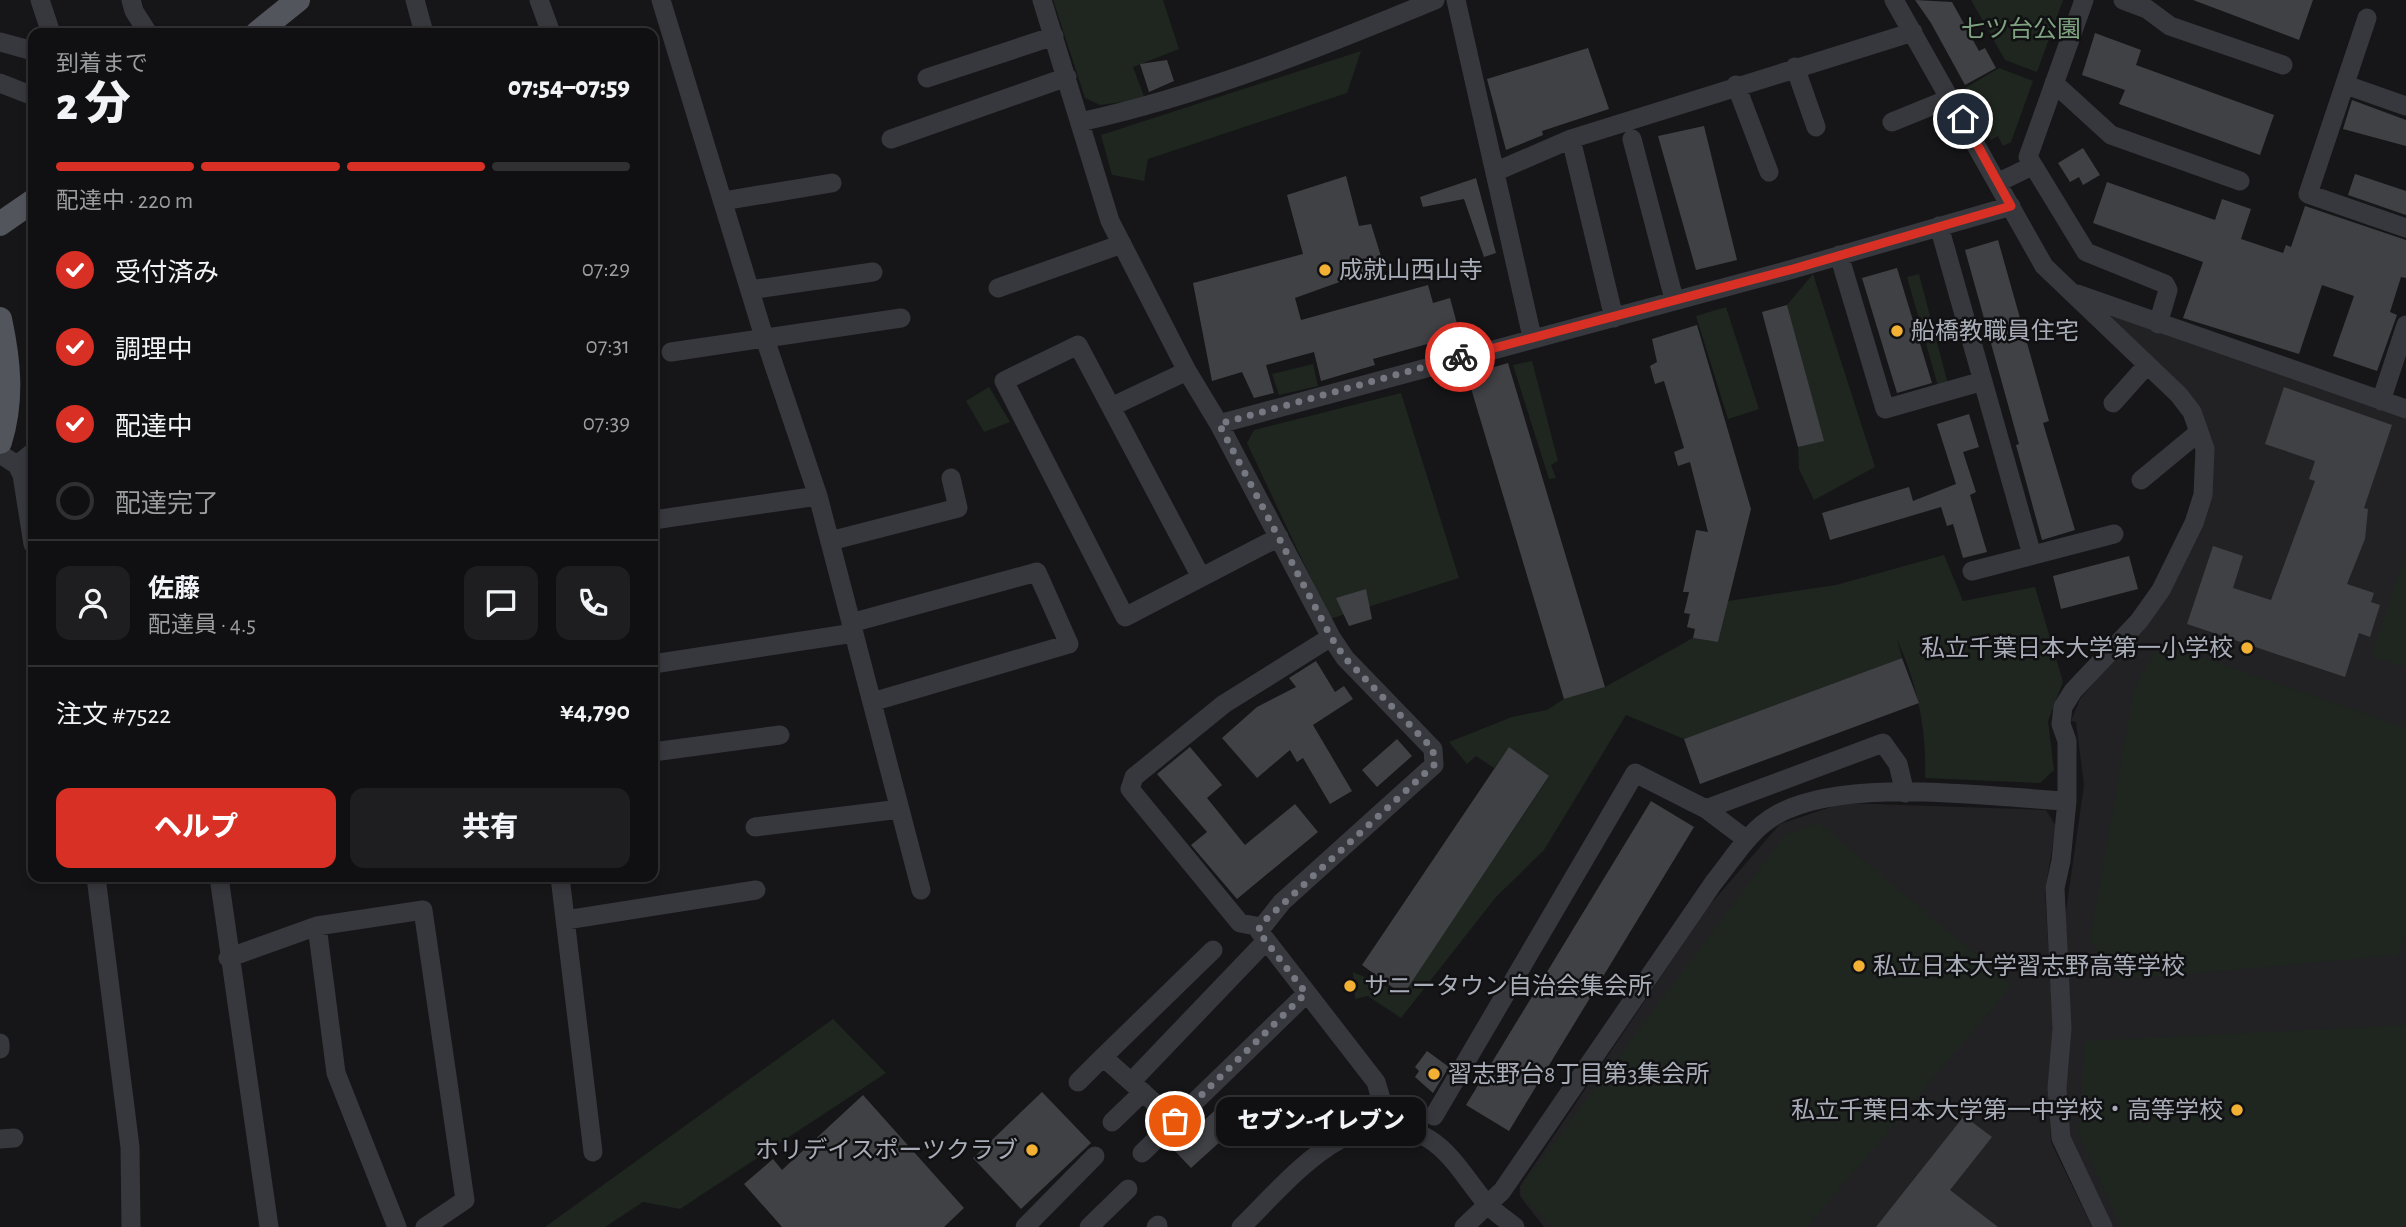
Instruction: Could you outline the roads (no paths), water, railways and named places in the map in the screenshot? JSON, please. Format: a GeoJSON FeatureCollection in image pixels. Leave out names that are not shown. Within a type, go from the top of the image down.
{"type":"FeatureCollection","features":[{"type":"Feature","properties":{"kind":"main road"},"geometry":{"type":"LineString","coordinates":[[263,28],[298,0]]}},
{"type":"Feature","properties":{"kind":"main road"},"geometry":{"type":"LineString","coordinates":[[0,224],[28,204]]}},
{"type":"Feature","properties":{"kind":"main road"},"geometry":{"type":"LineString","coordinates":[[0,319],[10,391],[0,442]]}},
{"type":"Feature","properties":{"kind":"street"},"geometry":{"type":"LineString","coordinates":[[40,0],[49,28]]}},
{"type":"Feature","properties":{"kind":"street"},"geometry":{"type":"LineString","coordinates":[[131,0],[134,11],[145,28]]}},
{"type":"Feature","properties":{"kind":"street"},"geometry":{"type":"LineString","coordinates":[[415,0],[423,28]]}},
{"type":"Feature","properties":{"kind":"street"},"geometry":{"type":"LineString","coordinates":[[539,0],[549,28]]}},
{"type":"Feature","properties":{"kind":"street"},"geometry":{"type":"LineString","coordinates":[[661,0],[750,290],[818,496],[921,890]]}},
{"type":"Feature","properties":{"kind":"street"},"geometry":{"type":"LineString","coordinates":[[1042,0],[1110,221],[1187,371],[1219,424],[1331,637],[1345,658],[1433,749],[1434,765],[1282,902],[1263,934],[1137,1087],[1112,1122]]}},
{"type":"Feature","properties":{"kind":"street"},"geometry":{"type":"LineString","coordinates":[[1080,122],[1146,108],[1279,63],[1435,0]]}},
{"type":"Feature","properties":{"kind":"street"},"geometry":{"type":"LineString","coordinates":[[1456,0],[1497,171],[1532,337]]}},
{"type":"Feature","properties":{"kind":"street"},"geometry":{"type":"LineString","coordinates":[[1894,0],[2044,266],[2192,412],[2205,449],[2203,495],[2183,546],[2161,590],[2139,621],[2095,666],[2063,707],[2061,724],[2067,741],[2067,801],[2061,861],[2055,888],[2062,1028],[2057,1088],[2062,1138],[2103,1227]]}},
{"type":"Feature","properties":{"kind":"street"},"geometry":{"type":"LineString","coordinates":[[2084,0],[2028,157],[2086,252],[2165,284],[2168,290],[2158,324]]}},
{"type":"Feature","properties":{"kind":"street"},"geometry":{"type":"LineString","coordinates":[[2123,0],[2147,9],[2170,26],[2283,65]]}},
{"type":"Feature","properties":{"kind":"street"},"geometry":{"type":"LineString","coordinates":[[2367,18],[2308,194],[2406,228]]}},
{"type":"Feature","properties":{"kind":"street"},"geometry":{"type":"LineString","coordinates":[[1497,171],[1570,139],[1795,66],[1913,32]]}},
{"type":"Feature","properties":{"kind":"street"},"geometry":{"type":"LineString","coordinates":[[927,78],[1054,36]]}},
{"type":"Feature","properties":{"kind":"street"},"geometry":{"type":"LineString","coordinates":[[0,42],[28,50]]}},
{"type":"Feature","properties":{"kind":"street"},"geometry":{"type":"LineString","coordinates":[[1795,66],[1816,127]]}},
{"type":"Feature","properties":{"kind":"street"},"geometry":{"type":"LineString","coordinates":[[891,139],[1067,77]]}},
{"type":"Feature","properties":{"kind":"street"},"geometry":{"type":"LineString","coordinates":[[0,83],[28,94]]}},
{"type":"Feature","properties":{"kind":"street"},"geometry":{"type":"LineString","coordinates":[[2054,83],[2111,135],[2240,181]]}},
{"type":"Feature","properties":{"kind":"street"},"geometry":{"type":"LineString","coordinates":[[1736,85],[1769,172]]}},
{"type":"Feature","properties":{"kind":"street"},"geometry":{"type":"LineString","coordinates":[[2346,85],[2406,106]]}},
{"type":"Feature","properties":{"kind":"street"},"geometry":{"type":"LineString","coordinates":[[1892,122],[1951,98]]}},
{"type":"Feature","properties":{"kind":"street"},"geometry":{"type":"LineString","coordinates":[[1570,139],[1614,318]]}},
{"type":"Feature","properties":{"kind":"street"},"geometry":{"type":"LineString","coordinates":[[1632,139],[1674,299]]}},
{"type":"Feature","properties":{"kind":"street"},"geometry":{"type":"LineString","coordinates":[[1999,182],[2032,166]]}},
{"type":"Feature","properties":{"kind":"street"},"geometry":{"type":"LineString","coordinates":[[723,201],[832,183]]}},
{"type":"Feature","properties":{"kind":"street"},"geometry":{"type":"LineString","coordinates":[[1219,424],[1532,337],[1614,318],[2011,206]]}},
{"type":"Feature","properties":{"kind":"street"},"geometry":{"type":"LineString","coordinates":[[1939,226],[2032,555]]}},
{"type":"Feature","properties":{"kind":"street"},"geometry":{"type":"LineString","coordinates":[[998,288],[1122,244]]}},
{"type":"Feature","properties":{"kind":"street"},"geometry":{"type":"LineString","coordinates":[[1839,255],[1885,409],[1983,381]]}},
{"type":"Feature","properties":{"kind":"street"},"geometry":{"type":"LineString","coordinates":[[750,290],[873,272]]}},
{"type":"Feature","properties":{"kind":"street"},"geometry":{"type":"LineString","coordinates":[[2068,291],[2406,409]]}},
{"type":"Feature","properties":{"kind":"street"},"geometry":{"type":"LineString","coordinates":[[671,352],[901,318]]}},
{"type":"Feature","properties":{"kind":"street"},"geometry":{"type":"LineString","coordinates":[[2381,401],[2406,325]]}},
{"type":"Feature","properties":{"kind":"street"},"geometry":{"type":"LineString","coordinates":[[1201,577],[1078,345],[1004,381],[1125,617],[1279,537]]}},
{"type":"Feature","properties":{"kind":"street"},"geometry":{"type":"LineString","coordinates":[[2113,403],[2147,365]]}},
{"type":"Feature","properties":{"kind":"street"},"geometry":{"type":"LineString","coordinates":[[1111,407],[1187,371]]}},
{"type":"Feature","properties":{"kind":"street"},"geometry":{"type":"LineString","coordinates":[[2141,480],[2199,432]]}},
{"type":"Feature","properties":{"kind":"street"},"geometry":{"type":"LineString","coordinates":[[0,454],[18,465],[28,513]]}},
{"type":"Feature","properties":{"kind":"street"},"geometry":{"type":"LineString","coordinates":[[18,465],[28,456]]}},
{"type":"Feature","properties":{"kind":"street"},"geometry":{"type":"LineString","coordinates":[[830,541],[958,509],[951,478]]}},
{"type":"Feature","properties":{"kind":"street"},"geometry":{"type":"LineString","coordinates":[[658,519],[818,496]]}},
{"type":"Feature","properties":{"kind":"street"},"geometry":{"type":"LineString","coordinates":[[1972,570],[2115,534]]}},
{"type":"Feature","properties":{"kind":"street"},"geometry":{"type":"LineString","coordinates":[[658,663],[853,628],[1037,572],[1069,644],[872,702]]}},
{"type":"Feature","properties":{"kind":"street"},"geometry":{"type":"LineString","coordinates":[[1331,637],[1224,704],[1134,776],[1130,789],[1240,923],[1263,934],[1376,1083],[1389,1126]]}},
{"type":"Feature","properties":{"kind":"street"},"geometry":{"type":"LineString","coordinates":[[658,751],[780,735]]}},
{"type":"Feature","properties":{"kind":"street"},"geometry":{"type":"LineString","coordinates":[[1706,809],[1883,743],[1898,764],[1905,793]]}},
{"type":"Feature","properties":{"kind":"street"},"geometry":{"type":"LineString","coordinates":[[1434,1116],[1635,773],[1706,809],[1747,841]]}},
{"type":"Feature","properties":{"kind":"street"},"geometry":{"type":"LineString","coordinates":[[1464,1227],[1502,1191],[1714,882],[1747,841],[1773,816],[1804,802],[1832,795],[1905,793],[2067,801]]}},
{"type":"Feature","properties":{"kind":"street"},"geometry":{"type":"LineString","coordinates":[[755,827],[900,809]]}},
{"type":"Feature","properties":{"kind":"street"},"geometry":{"type":"LineString","coordinates":[[97,882],[130,1147],[131,1227]]}},
{"type":"Feature","properties":{"kind":"street"},"geometry":{"type":"LineString","coordinates":[[220,882],[228,958],[269,1227]]}},
{"type":"Feature","properties":{"kind":"street"},"geometry":{"type":"LineString","coordinates":[[561,882],[593,1152]]}},
{"type":"Feature","properties":{"kind":"street"},"geometry":{"type":"LineString","coordinates":[[566,920],[756,890]]}},
{"type":"Feature","properties":{"kind":"street"},"geometry":{"type":"LineString","coordinates":[[228,958],[317,926],[423,910],[465,1200],[425,1227]]}},
{"type":"Feature","properties":{"kind":"street"},"geometry":{"type":"LineString","coordinates":[[317,926],[336,1073],[397,1227]]}},
{"type":"Feature","properties":{"kind":"street"},"geometry":{"type":"LineString","coordinates":[[1078,1082],[1213,950]]}},
{"type":"Feature","properties":{"kind":"street"},"geometry":{"type":"LineString","coordinates":[[1142,1153],[1306,993]]}},
{"type":"Feature","properties":{"kind":"street"},"geometry":{"type":"LineString","coordinates":[[0,1043],[0,1049]]}},
{"type":"Feature","properties":{"kind":"street"},"geometry":{"type":"LineString","coordinates":[[1103,1057],[1175,1121]]}},
{"type":"Feature","properties":{"kind":"street"},"geometry":{"type":"LineString","coordinates":[[1241,1227],[1332,1143],[1365,1130],[1389,1126],[1429,1140],[1448,1156],[1488,1205],[1515,1227]]}},
{"type":"Feature","properties":{"kind":"street"},"geometry":{"type":"LineString","coordinates":[[1025,1227],[1024,1225],[1095,1156]]}},
{"type":"Feature","properties":{"kind":"street"},"geometry":{"type":"LineString","coordinates":[[1088,1227],[1128,1189]]}},
{"type":"Feature","properties":{"kind":"place","name":"成就山西山寺"},"geometry":{"type":"Point","coordinates":[1325,270]}},
{"type":"Feature","properties":{"kind":"place","name":"船橋教職員住宅"},"geometry":{"type":"Point","coordinates":[1897,331]}},
{"type":"Feature","properties":{"kind":"place","name":"私立千葉日本大学第一小学校"},"geometry":{"type":"Point","coordinates":[2247,648]}},
{"type":"Feature","properties":{"kind":"place","name":"私立日本大学習志野高等学校"},"geometry":{"type":"Point","coordinates":[1859,966]}},
{"type":"Feature","properties":{"kind":"place","name":"サニータウン自治会集会所"},"geometry":{"type":"Point","coordinates":[1350,986]}},
{"type":"Feature","properties":{"kind":"place","name":"習志野台8丁目第3集会所"},"geometry":{"type":"Point","coordinates":[1434,1074]}},
{"type":"Feature","properties":{"kind":"place","name":"私立千葉日本大学第一中学校・高等学校"},"geometry":{"type":"Point","coordinates":[2237,1110]}},
{"type":"Feature","properties":{"kind":"place","name":"セブン-イレブン"},"geometry":{"type":"Point","coordinates":[1175,1121]}},
{"type":"Feature","properties":{"kind":"place","name":"ホリデイスポーツクラブ"},"geometry":{"type":"Point","coordinates":[1032,1150]}},
{"type":"Feature","properties":{"kind":"park label","name":"七ツ台公園"},"geometry":{"type":"Point","coordinates":[2021,29]}}]}
